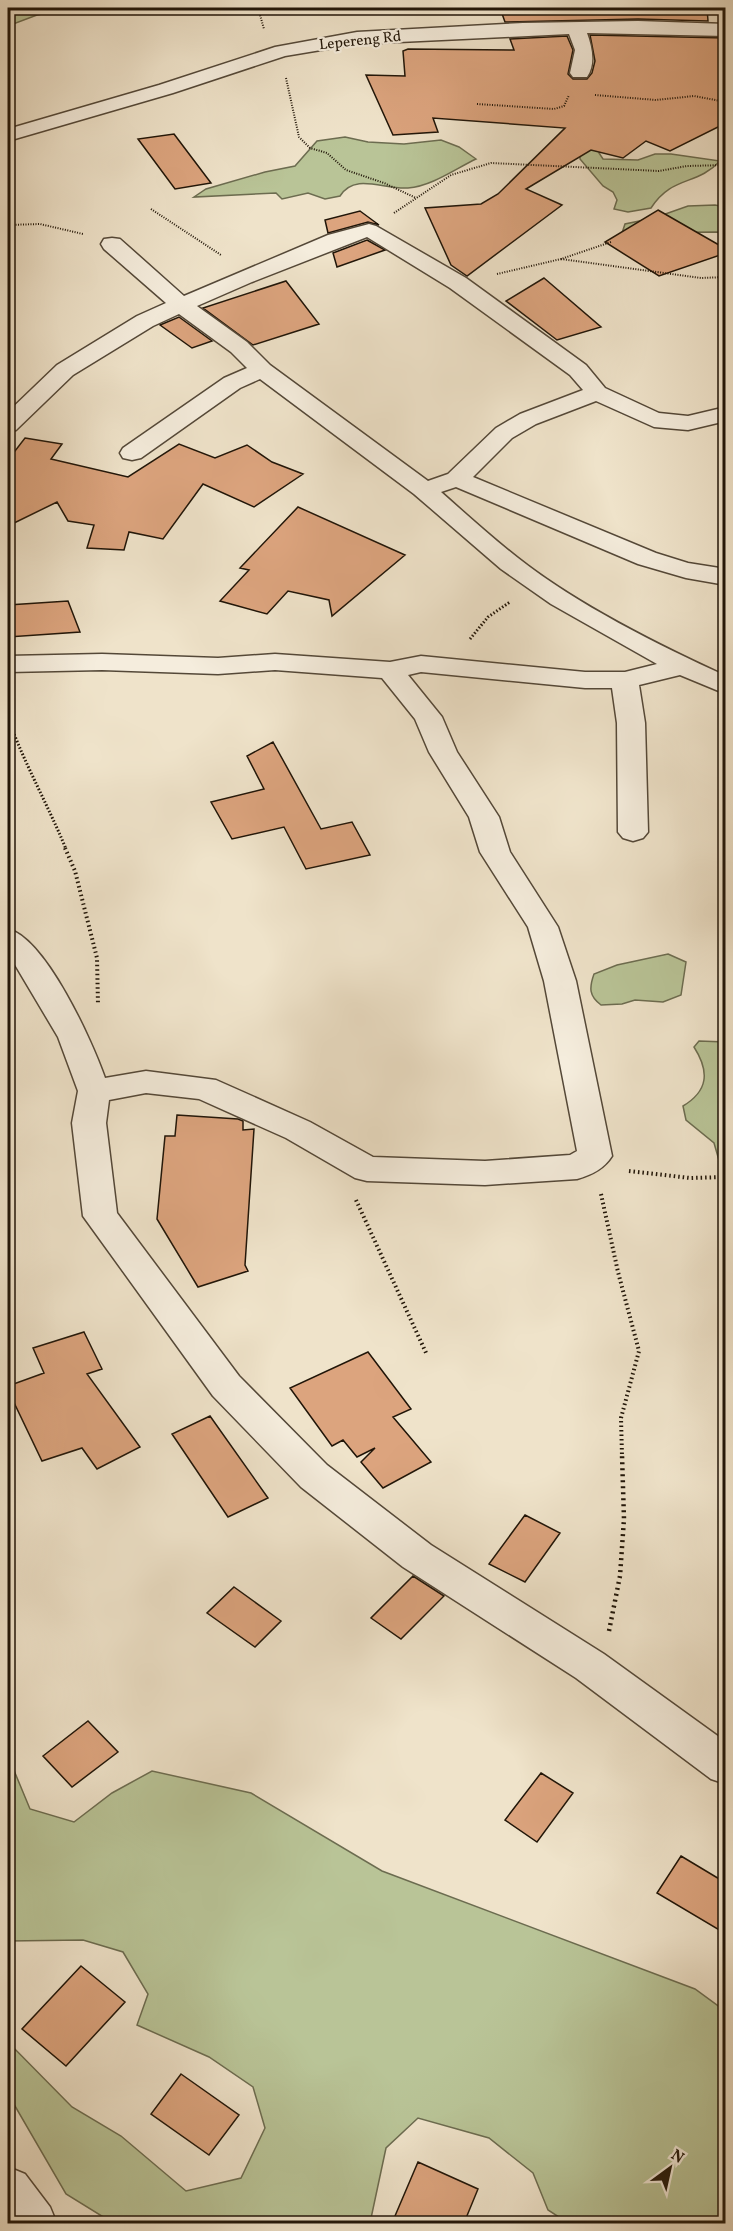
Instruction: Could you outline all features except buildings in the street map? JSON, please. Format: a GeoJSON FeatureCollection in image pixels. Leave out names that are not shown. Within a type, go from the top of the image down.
{"type":"FeatureCollection","features":[{"type":"Feature","properties":{"kind":"street","name":"Lepereng Rd"},"geometry":{"type":"LineString","coordinates":[[8,135],[166,90],[282,51],[367,38],[523,29],[577,30],[638,27],[726,30]]}},
{"type":"Feature","properties":{"kind":"street"},"geometry":{"type":"LineString","coordinates":[[577,30],[584,50],[580,73]]}},
{"type":"Feature","properties":{"kind":"street"},"geometry":{"type":"LineString","coordinates":[[8,425],[65,370],[145,321],[336,240],[369,230],[458,283],[578,370],[597,393],[654,420],[688,423],[726,414]]}},
{"type":"Feature","properties":{"kind":"street"},"geometry":{"type":"LineString","coordinates":[[112,244],[181,305],[239,347],[261,370],[423,489],[510,564],[621,634],[726,686]]}},
{"type":"Feature","properties":{"kind":"street"},"geometry":{"type":"LineString","coordinates":[[132,453],[232,383],[261,370]]}},
{"type":"Feature","properties":{"kind":"street"},"geometry":{"type":"LineString","coordinates":[[423,489],[457,479],[504,433],[528,419],[597,393]]}},
{"type":"Feature","properties":{"kind":"street"},"geometry":{"type":"LineString","coordinates":[[457,479],[599,540],[669,567],[700,575],[726,577]]}},
{"type":"Feature","properties":{"kind":"street"},"geometry":{"type":"LineString","coordinates":[[8,664],[102,662],[218,666],[275,662],[390,669],[421,664],[585,680],[625,680],[684,666]]}},
{"type":"Feature","properties":{"kind":"street"},"geometry":{"type":"LineString","coordinates":[[94,1091],[146,1082],[204,1088],[298,1130],[367,1168],[485,1173],[597,1165],[560,981],[543,927],[495,852],[484,817],[443,752],[428,717],[390,669]]}},
{"type":"Feature","properties":{"kind":"street"},"geometry":{"type":"LineString","coordinates":[[625,680],[631,723],[633,832]]}},
{"type":"Feature","properties":{"kind":"street"},"geometry":{"type":"LineString","coordinates":[[8,939],[26,956],[74,1037],[94,1091],[89,1123],[100,1216],[226,1386],[314,1476],[417,1556],[590,1666],[726,1766]]}},
{"type":"Feature","properties":{"kind":"street"},"geometry":{"type":"LineString","coordinates":[[8,2191],[33,2223]]}},
{"type":"Feature","properties":{"kind":"path"},"geometry":{"type":"LineString","coordinates":[[282,51],[285,77],[299,137],[310,148],[327,153],[346,170],[384,183],[416,198]]}},
{"type":"Feature","properties":{"kind":"path"},"geometry":{"type":"LineString","coordinates":[[477,104],[554,109],[564,106],[580,73]]}},
{"type":"Feature","properties":{"kind":"path"},"geometry":{"type":"LineString","coordinates":[[591,94],[656,100],[694,96],[726,102]]}},
{"type":"Feature","properties":{"kind":"path"},"geometry":{"type":"LineString","coordinates":[[369,230],[440,180],[468,166],[491,163],[659,171],[687,166],[726,165]]}},
{"type":"Feature","properties":{"kind":"path"},"geometry":{"type":"LineString","coordinates":[[152,209],[250,275]]}},
{"type":"Feature","properties":{"kind":"path"},"geometry":{"type":"LineString","coordinates":[[8,225],[40,224],[112,244]]}},
{"type":"Feature","properties":{"kind":"path"},"geometry":{"type":"LineString","coordinates":[[458,283],[561,259],[611,242]]}},
{"type":"Feature","properties":{"kind":"path"},"geometry":{"type":"LineString","coordinates":[[561,259],[701,278],[726,277]]}},
{"type":"Feature","properties":{"kind":"path"},"geometry":{"type":"LineString","coordinates":[[447,668],[488,617],[537,583]]}},
{"type":"Feature","properties":{"kind":"path"},"geometry":{"type":"LineString","coordinates":[[8,718],[21,755],[50,810],[75,871],[97,958],[98,1017],[74,1037]]}},
{"type":"Feature","properties":{"kind":"path"},"geometry":{"type":"LineString","coordinates":[[590,1666],[609,1630],[620,1576],[624,1519],[621,1418],[639,1351],[604,1213],[597,1165],[690,1178],[726,1177]]}},
{"type":"Feature","properties":{"kind":"path"},"geometry":{"type":"LineString","coordinates":[[367,1168],[352,1191],[427,1355]]}},
{"type":"Feature","properties":{"kind":"green space"},"geometry":{"type":"Polygon","coordinates":[[[8,8],[60,8],[63,10],[37,15],[8,26],[8,8]]]}},
{"type":"Feature","properties":{"kind":"green space"},"geometry":{"type":"Polygon","coordinates":[[[345,137],[368,142],[404,144],[441,140],[459,147],[476,159],[435,181],[417,187],[399,188],[362,183],[346,189],[340,196],[325,199],[308,193],[282,199],[276,193],[194,197],[206,189],[295,166],[317,141],[345,137]]]}},
{"type":"Feature","properties":{"kind":"green space"},"geometry":{"type":"Polygon","coordinates":[[[609,148],[599,153],[603,159],[638,160],[655,154],[671,154],[720,161],[702,174],[667,190],[651,208],[628,212],[614,209],[617,200],[613,192],[603,186],[580,159],[580,149],[609,148]]]}},
{"type":"Feature","properties":{"kind":"green space"},"geometry":{"type":"Polygon","coordinates":[[[688,206],[725,207],[725,235],[717,232],[622,233],[625,224],[654,218],[688,206]]]}},
{"type":"Feature","properties":{"kind":"green space"},"geometry":{"type":"Polygon","coordinates":[[[668,954],[686,962],[681,995],[663,1002],[635,1000],[622,1004],[601,1005],[592,995],[591,983],[594,974],[617,965],[668,954]]]}},
{"type":"Feature","properties":{"kind":"green space"},"geometry":{"type":"Polygon","coordinates":[[[699,1041],[725,1042],[725,1181],[714,1143],[686,1120],[683,1106],[698,1094],[704,1080],[703,1065],[694,1047],[699,1041]]]}},
{"type":"Feature","properties":{"kind":"green space"},"geometry":{"type":"Polygon","coordinates":[[[8,1756],[30,1809],[74,1822],[112,1793],[152,1771],[251,1793],[382,1871],[695,1989],[725,2011],[725,2223],[568,2223],[548,2210],[533,2173],[489,2138],[418,2118],[386,2148],[370,2223],[113,2223],[66,2194],[8,2094],[8,2042],[72,2107],[121,2136],[186,2191],[241,2178],[265,2128],[253,2087],[209,2057],[137,2025],[148,1994],[123,1952],[83,1940],[8,1941],[8,1756]]]}}]}
